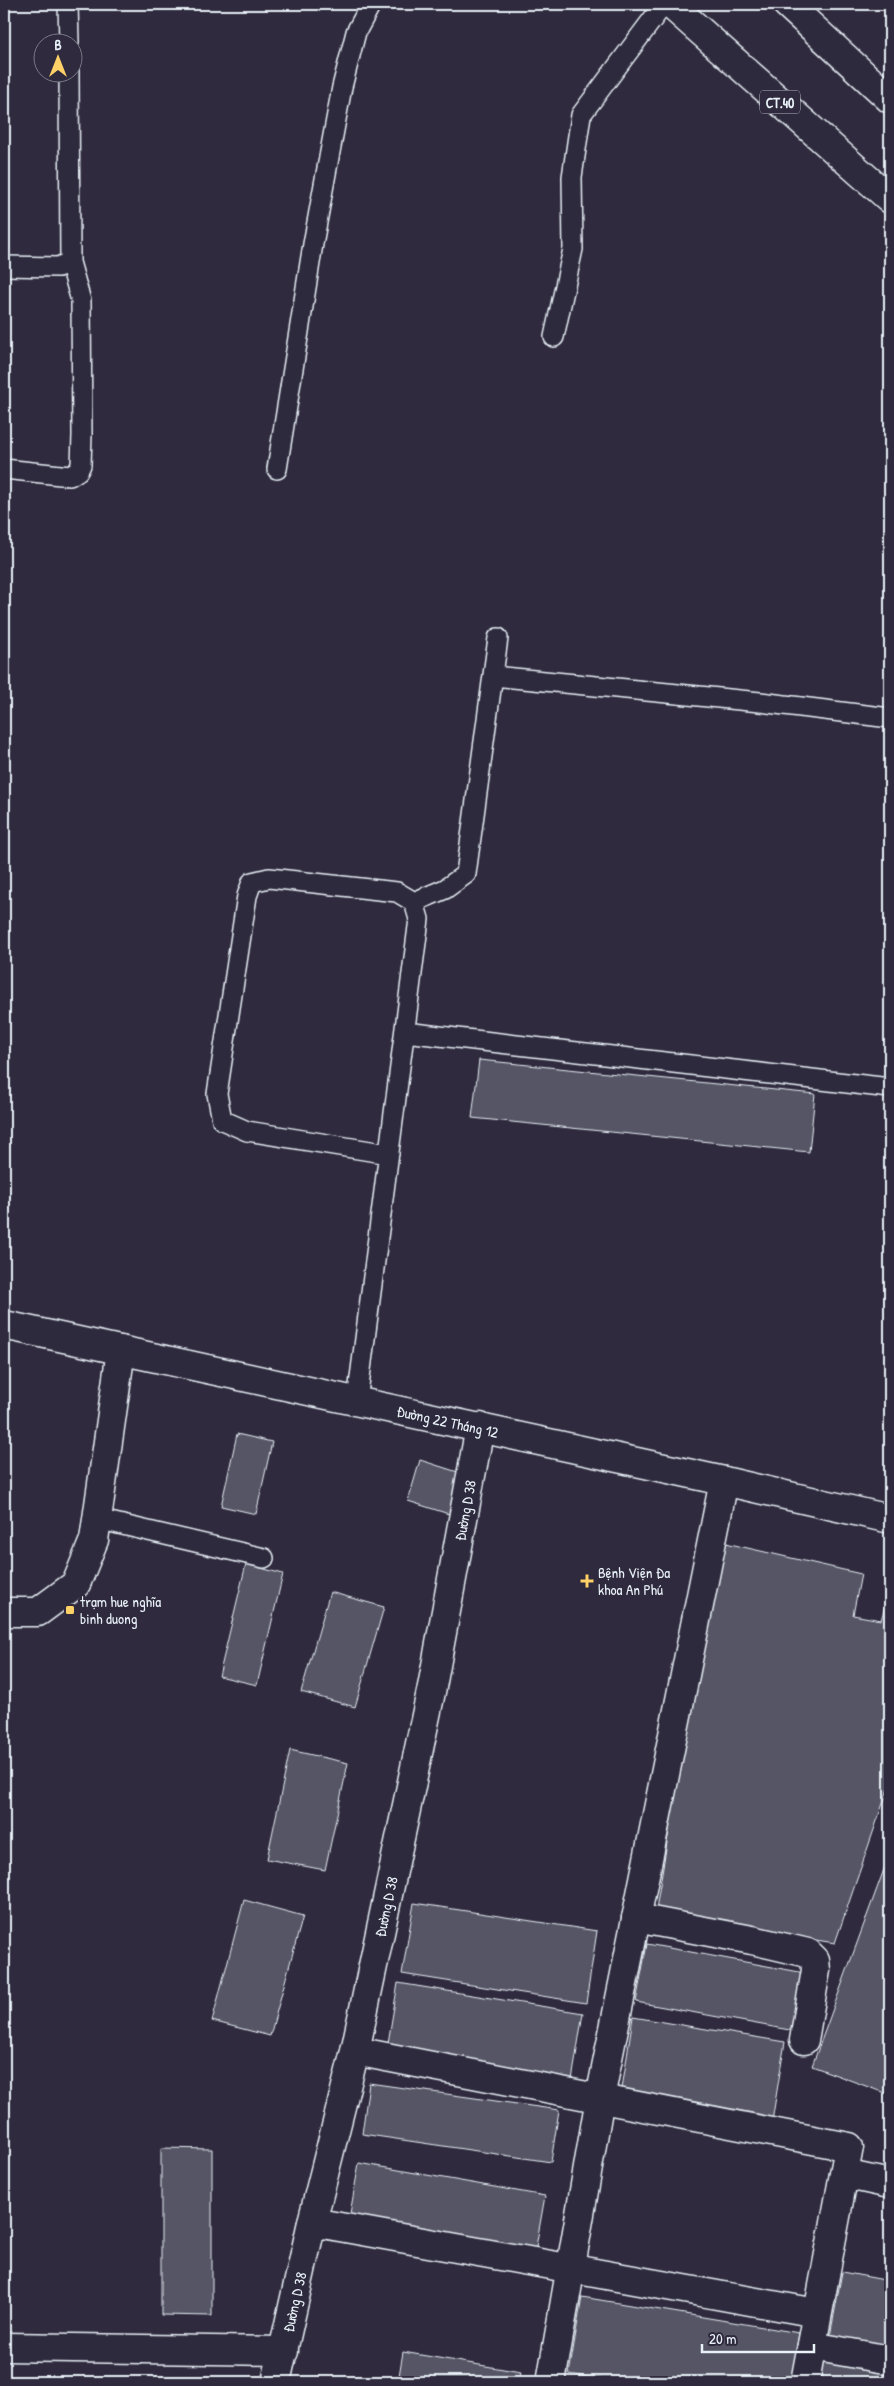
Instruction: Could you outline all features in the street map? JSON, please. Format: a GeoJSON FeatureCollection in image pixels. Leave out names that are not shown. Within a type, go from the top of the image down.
{"type":"FeatureCollection","features":[{"type":"Feature","properties":{"kind":"street","name":"CT.40"},"geometry":{"type":"LineString","coordinates":[[670,4],[890,199]]}},
{"type":"Feature","properties":{"kind":"street"},"geometry":{"type":"LineString","coordinates":[[788,4],[890,100]]}},
{"type":"Feature","properties":{"kind":"street","name":"Đường 22 Tháng 12"},"geometry":{"type":"LineString","coordinates":[[4,1325],[724,1481],[890,1519]]}},
{"type":"Feature","properties":{"kind":"street"},"geometry":{"type":"LineString","coordinates":[[4,1612],[38,1612],[76,1584],[94,1540],[121,1350]]}},
{"type":"Feature","properties":{"kind":"street","name":"Đường D 38"},"geometry":{"type":"LineString","coordinates":[[276,2382],[312,2222],[355,2051],[432,1687],[480,1428]]}},
{"type":"Feature","properties":{"kind":"street"},"geometry":{"type":"LineString","coordinates":[[550,2382],[572,2269],[600,2098],[724,1481]]}},
{"type":"Feature","properties":{"kind":"street"},"geometry":{"type":"LineString","coordinates":[[636,1918],[752,1940],[808,1953],[815,1960],[816,1970],[804,2040]]}},
{"type":"Feature","properties":{"kind":"street"},"geometry":{"type":"LineString","coordinates":[[355,2051],[849,2147],[817,2313],[806,2382]]}},
{"type":"Feature","properties":{"kind":"street"},"geometry":{"type":"LineString","coordinates":[[844,2174],[890,2184]]}},
{"type":"Feature","properties":{"kind":"street"},"geometry":{"type":"LineString","coordinates":[[312,2222],[817,2313]]}},
{"type":"Feature","properties":{"kind":"street"},"geometry":{"type":"LineString","coordinates":[[812,2346],[890,2360]]}},
{"type":"Feature","properties":{"kind":"street"},"geometry":{"type":"LineString","coordinates":[[4,2347],[284,2351]]}},
{"type":"Feature","properties":{"kind":"lane"},"geometry":{"type":"LineString","coordinates":[[68,4],[69,32]]}},
{"type":"Feature","properties":{"kind":"lane"},"geometry":{"type":"LineString","coordinates":[[276,469],[313,244],[342,87],[356,32],[371,4]]}},
{"type":"Feature","properties":{"kind":"lane"},"geometry":{"type":"LineString","coordinates":[[554,337],[573,249],[572,177],[581,116],[664,4]]}},
{"type":"Feature","properties":{"kind":"lane"},"geometry":{"type":"LineString","coordinates":[[4,469],[70,476],[78,471],[81,466],[81,301],[70,262],[69,82]]}},
{"type":"Feature","properties":{"kind":"lane"},"geometry":{"type":"LineString","coordinates":[[4,266],[58,267],[70,262]]}},
{"type":"Feature","properties":{"kind":"lane"},"geometry":{"type":"LineString","coordinates":[[414,902],[445,889],[466,874],[498,638]]}},
{"type":"Feature","properties":{"kind":"lane"},"geometry":{"type":"LineString","coordinates":[[493,676],[760,702],[890,718]]}},
{"type":"Feature","properties":{"kind":"lane"},"geometry":{"type":"LineString","coordinates":[[357,1402],[405,1032],[419,919],[414,902],[396,892],[269,878],[252,882],[246,896],[217,1094],[222,1120],[246,1131],[389,1154]]}},
{"type":"Feature","properties":{"kind":"lane"},"geometry":{"type":"LineString","coordinates":[[405,1032],[890,1088]]}},
{"type":"Feature","properties":{"kind":"lane"},"geometry":{"type":"LineString","coordinates":[[96,1518],[264,1558]]}},
{"type":"Feature","properties":{"kind":"building"},"geometry":{"type":"Polygon","coordinates":[[[479,1060],[815,1094],[809,1152],[472,1118],[479,1060]]]}},
{"type":"Feature","properties":{"kind":"building"},"geometry":{"type":"Polygon","coordinates":[[[237,1434],[272,1442],[256,1514],[221,1506],[237,1434]]]}},
{"type":"Feature","properties":{"kind":"building"},"geometry":{"type":"Polygon","coordinates":[[[420,1460],[464,1474],[452,1515],[408,1501],[420,1460]]]}},
{"type":"Feature","properties":{"kind":"building"},"geometry":{"type":"Polygon","coordinates":[[[717,1541],[861,1574],[853,1615],[881,1620],[890,1590],[890,1783],[835,1943],[655,1915],[717,1541]]]}},
{"type":"Feature","properties":{"kind":"building"},"geometry":{"type":"Polygon","coordinates":[[[246,1564],[283,1574],[257,1685],[219,1676],[246,1564]]]}},
{"type":"Feature","properties":{"kind":"building"},"geometry":{"type":"Polygon","coordinates":[[[330,1592],[384,1607],[355,1707],[301,1692],[330,1592]]]}},
{"type":"Feature","properties":{"kind":"building"},"geometry":{"type":"Polygon","coordinates":[[[290,1750],[348,1763],[325,1870],[267,1859],[290,1750]]]}},
{"type":"Feature","properties":{"kind":"building"},"geometry":{"type":"Polygon","coordinates":[[[890,1853],[890,2095],[812,2066],[890,1853]]]}},
{"type":"Feature","properties":{"kind":"building"},"geometry":{"type":"Polygon","coordinates":[[[244,1900],[303,1916],[270,2036],[212,2021],[244,1900]]]}},
{"type":"Feature","properties":{"kind":"building"},"geometry":{"type":"Polygon","coordinates":[[[414,1903],[597,1931],[586,2003],[402,1974],[414,1903]]]}},
{"type":"Feature","properties":{"kind":"building"},"geometry":{"type":"Polygon","coordinates":[[[647,1944],[805,1973],[795,2031],[636,2002],[647,1944]]]}},
{"type":"Feature","properties":{"kind":"building"},"geometry":{"type":"Polygon","coordinates":[[[398,1983],[583,2013],[572,2080],[387,2049],[398,1983]]]}},
{"type":"Feature","properties":{"kind":"building"},"geometry":{"type":"Polygon","coordinates":[[[633,2017],[785,2042],[772,2121],[621,2095],[633,2017]]]}},
{"type":"Feature","properties":{"kind":"building"},"geometry":{"type":"Polygon","coordinates":[[[369,2083],[559,2110],[551,2162],[362,2134],[369,2083]]]}},
{"type":"Feature","properties":{"kind":"building"},"geometry":{"type":"Polygon","coordinates":[[[161,2148],[212,2149],[212,2316],[161,2315],[161,2148]]]}},
{"type":"Feature","properties":{"kind":"building"},"geometry":{"type":"Polygon","coordinates":[[[359,2163],[545,2196],[534,2258],[348,2225],[359,2163]]]}},
{"type":"Feature","properties":{"kind":"building"},"geometry":{"type":"Polygon","coordinates":[[[842,2272],[890,2281],[890,2354],[829,2342],[842,2272]]]}},
{"type":"Feature","properties":{"kind":"building"},"geometry":{"type":"Polygon","coordinates":[[[582,2297],[799,2333],[791,2382],[619,2382],[569,2374],[582,2297]]]}},
{"type":"Feature","properties":{"kind":"building"},"geometry":{"type":"Polygon","coordinates":[[[403,2352],[521,2372],[519,2382],[398,2382],[403,2352]]]}},
{"type":"Feature","properties":{"kind":"building"},"geometry":{"type":"Polygon","coordinates":[[[820,2354],[890,2366],[890,2382],[815,2382],[820,2354]]]}},
{"type":"Feature","properties":{"kind":"place","name":"Bệnh Viện Đa khoa An Phú"},"geometry":{"type":"Point","coordinates":[587,1581]}},
{"type":"Feature","properties":{"kind":"place","name":"trạm hue nghĩa binh duong"},"geometry":{"type":"Point","coordinates":[70,1610]}}]}
